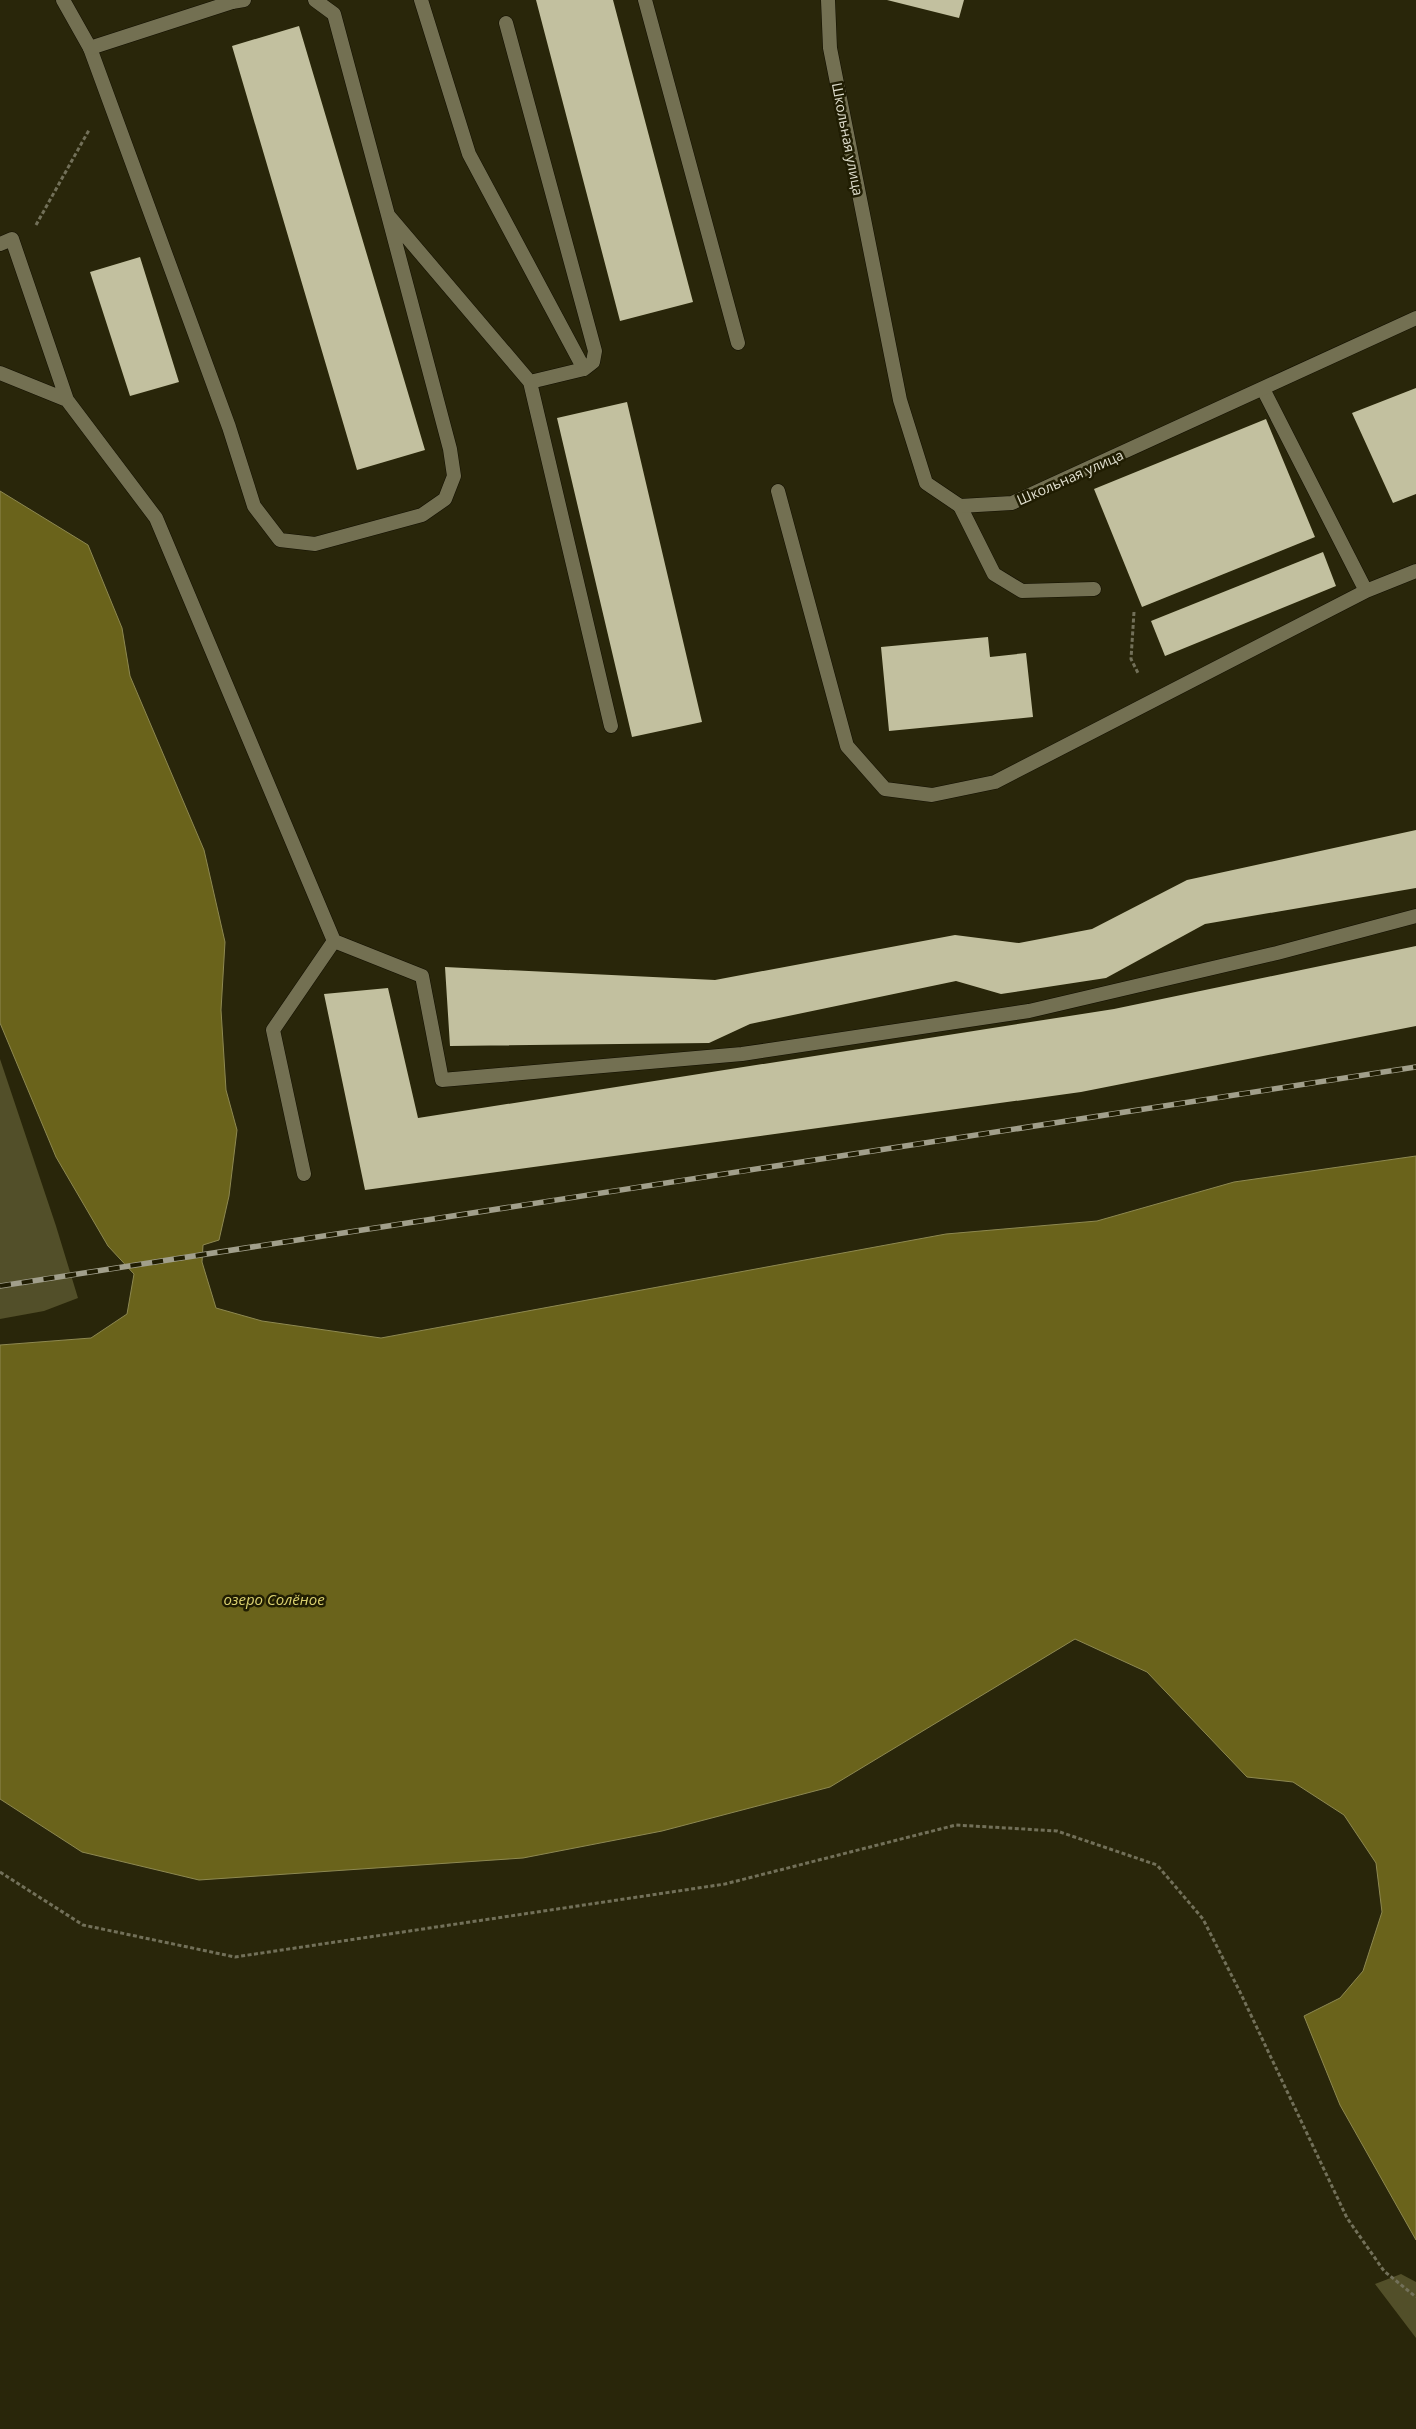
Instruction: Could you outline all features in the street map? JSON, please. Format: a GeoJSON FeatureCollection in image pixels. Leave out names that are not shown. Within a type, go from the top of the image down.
{"type":"FeatureCollection","features":[{"type":"Feature","properties":{"kind":"street"},"geometry":{"type":"LineString","coordinates":[[63,0],[90,48],[229,427],[254,506],[280,540],[315,544],[422,515],[445,499],[454,476],[450,449],[334,14],[315,0]]}},
{"type":"Feature","properties":{"kind":"street"},"geometry":{"type":"LineString","coordinates":[[421,0],[469,154],[584,368]]}},
{"type":"Feature","properties":{"kind":"street"},"geometry":{"type":"LineString","coordinates":[[645,0],[738,343]]}},
{"type":"Feature","properties":{"kind":"street","name":"Школьная улица"},"geometry":{"type":"LineString","coordinates":[[828,0],[830,48],[900,400],[926,483],[960,506],[1012,503],[1416,318]]}},
{"type":"Feature","properties":{"kind":"street"},"geometry":{"type":"LineString","coordinates":[[90,48],[238,1]]}},
{"type":"Feature","properties":{"kind":"street"},"geometry":{"type":"LineString","coordinates":[[506,23],[595,351],[593,362],[584,368],[530,382]]}},
{"type":"Feature","properties":{"kind":"street"},"geometry":{"type":"LineString","coordinates":[[388,215],[530,382],[611,726]]}},
{"type":"Feature","properties":{"kind":"street"},"geometry":{"type":"LineString","coordinates":[[0,244],[12,239],[67,400],[156,518],[334,941],[422,976],[442,1080],[742,1054],[1029,1010],[1277,952],[1416,916]]}},
{"type":"Feature","properties":{"kind":"street"},"geometry":{"type":"LineString","coordinates":[[0,373],[67,400]]}},
{"type":"Feature","properties":{"kind":"street"},"geometry":{"type":"LineString","coordinates":[[1264,389],[1366,591]]}},
{"type":"Feature","properties":{"kind":"street"},"geometry":{"type":"LineString","coordinates":[[778,491],[847,746],[885,789],[932,794],[995,782],[1366,591],[1416,571]]}},
{"type":"Feature","properties":{"kind":"street"},"geometry":{"type":"LineString","coordinates":[[960,506],[994,574],[1022,591],[1094,589]]}},
{"type":"Feature","properties":{"kind":"street"},"geometry":{"type":"LineString","coordinates":[[304,1174],[273,1030],[334,941]]}},
{"type":"Feature","properties":{"kind":"path"},"geometry":{"type":"LineString","coordinates":[[33,230],[107,94]]}},
{"type":"Feature","properties":{"kind":"path"},"geometry":{"type":"LineString","coordinates":[[1134,612],[1131,660],[1153,700]]}},
{"type":"Feature","properties":{"kind":"path"},"geometry":{"type":"LineString","coordinates":[[0,1872],[83,1925],[235,1957],[725,1884],[956,1825],[1058,1831],[1157,1865],[1203,1919],[1347,2218],[1384,2270],[1416,2297]]}},
{"type":"Feature","properties":{"kind":"shaded area"},"geometry":{"type":"Polygon","coordinates":[[[0,1059],[78,1298],[44,1311],[0,1319],[0,1059]]]}},
{"type":"Feature","properties":{"kind":"shaded area"},"geometry":{"type":"Polygon","coordinates":[[[1401,2274],[1416,2282],[1416,2338],[1375,2284],[1401,2274]]]}},
{"type":"Feature","properties":{"kind":"water","name":"озеро Солёное"},"geometry":{"type":"Polygon","coordinates":[[[0,491],[88,545],[122,628],[130,676],[204,850],[225,942],[221,1010],[226,1090],[237,1130],[229,1196],[219,1240],[203,1245],[202,1262],[216,1308],[262,1321],[381,1338],[946,1234],[1097,1221],[1234,1182],[1416,1156],[1416,2240],[1340,2105],[1304,2016],[1340,1998],[1363,1971],[1382,1912],[1376,1863],[1344,1815],[1293,1782],[1247,1777],[1147,1672],[1075,1639],[830,1787],[662,1831],[523,1858],[199,1880],[82,1852],[0,1799],[0,1345],[91,1338],[127,1314],[134,1274],[108,1246],[56,1157],[0,1023],[0,491]]]}},
{"type":"Feature","properties":{"kind":"building"},"geometry":{"type":"Polygon","coordinates":[[[536,0],[613,0],[693,302],[620,321],[536,0]]]}},
{"type":"Feature","properties":{"kind":"building"},"geometry":{"type":"Polygon","coordinates":[[[887,0],[964,0],[959,18],[887,0]]]}},
{"type":"Feature","properties":{"kind":"building"},"geometry":{"type":"Polygon","coordinates":[[[299,26],[425,450],[357,470],[232,46],[299,26]]]}},
{"type":"Feature","properties":{"kind":"building"},"geometry":{"type":"Polygon","coordinates":[[[140,257],[179,382],[130,396],[90,272],[140,257]]]}},
{"type":"Feature","properties":{"kind":"building"},"geometry":{"type":"Polygon","coordinates":[[[1416,388],[1416,494],[1393,503],[1352,413],[1416,388]]]}},
{"type":"Feature","properties":{"kind":"building"},"geometry":{"type":"Polygon","coordinates":[[[627,402],[702,722],[632,737],[557,418],[627,402]]]}},
{"type":"Feature","properties":{"kind":"building"},"geometry":{"type":"Polygon","coordinates":[[[1266,419],[1315,537],[1142,607],[1094,489],[1266,419]]]}},
{"type":"Feature","properties":{"kind":"building"},"geometry":{"type":"Polygon","coordinates":[[[1323,552],[1336,586],[1165,656],[1151,621],[1323,552]]]}},
{"type":"Feature","properties":{"kind":"building"},"geometry":{"type":"Polygon","coordinates":[[[988,637],[990,657],[1026,653],[1033,717],[889,731],[881,647],[988,637]]]}},
{"type":"Feature","properties":{"kind":"building"},"geometry":{"type":"Polygon","coordinates":[[[1416,830],[1416,888],[1205,924],[1106,978],[1001,994],[956,981],[750,1024],[709,1043],[450,1046],[445,967],[715,980],[955,935],[1019,943],[1092,929],[1187,880],[1416,830]]]}},
{"type":"Feature","properties":{"kind":"building"},"geometry":{"type":"Polygon","coordinates":[[[1416,946],[1416,1026],[1081,1092],[365,1190],[324,994],[388,988],[418,1118],[1114,1009],[1416,946]]]}},
{"type":"Feature","properties":{"kind":"railway"},"geometry":{"type":"LineString","coordinates":[[0,1286],[1416,1067]]}}]}
